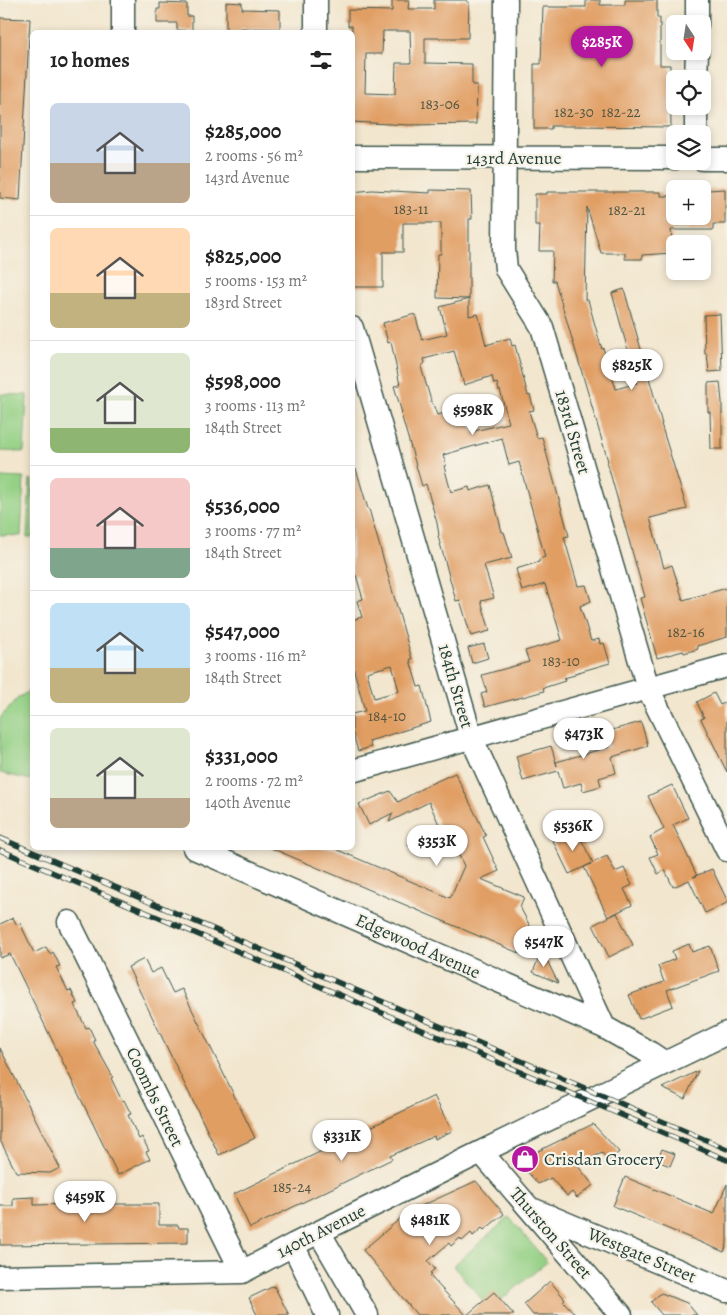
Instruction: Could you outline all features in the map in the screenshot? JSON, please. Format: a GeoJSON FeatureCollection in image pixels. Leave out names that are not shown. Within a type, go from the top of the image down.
{"type":"FeatureCollection","features":[{"type":"Feature","properties":{"kind":"street"},"geometry":{"type":"LineString","coordinates":[[123,0],[123,30]]}},
{"type":"Feature","properties":{"kind":"street"},"geometry":{"type":"LineString","coordinates":[[316,0],[316,30]]}},
{"type":"Feature","properties":{"kind":"street","name":"183rd Street"},"geometry":{"type":"LineString","coordinates":[[506,0],[504,249],[506,269],[542,327],[648,688],[727,850]]}},
{"type":"Feature","properties":{"kind":"street"},"geometry":{"type":"LineString","coordinates":[[697,0],[697,15]]}},
{"type":"Feature","properties":{"kind":"street","name":"143rd Avenue"},"geometry":{"type":"LineString","coordinates":[[355,157],[666,158]]}},
{"type":"Feature","properties":{"kind":"street"},"geometry":{"type":"LineString","coordinates":[[711,159],[727,159]]}},
{"type":"Feature","properties":{"kind":"street","name":"184th Street"},"geometry":{"type":"LineString","coordinates":[[355,338],[471,737],[604,1027]]}},
{"type":"Feature","properties":{"kind":"street"},"geometry":{"type":"LineString","coordinates":[[355,770],[727,666]]}},
{"type":"Feature","properties":{"kind":"street","name":"Edgewood Avenue"},"geometry":{"type":"LineString","coordinates":[[199,850],[604,1027],[665,1063]]}},
{"type":"Feature","properties":{"kind":"street","name":"Coombs Street"},"geometry":{"type":"LineString","coordinates":[[69,922],[242,1272]]}},
{"type":"Feature","properties":{"kind":"street","name":"140th Avenue"},"geometry":{"type":"LineString","coordinates":[[0,1277],[242,1272],[318,1232],[727,1033]]}},
{"type":"Feature","properties":{"kind":"street","name":"Thurston Street"},"geometry":{"type":"LineString","coordinates":[[481,1152],[622,1315]]}},
{"type":"Feature","properties":{"kind":"street","name":"Westgate Street"},"geometry":{"type":"LineString","coordinates":[[530,1208],[727,1291]]}},
{"type":"Feature","properties":{"kind":"street"},"geometry":{"type":"LineString","coordinates":[[318,1232],[367,1315]]}},
{"type":"Feature","properties":{"kind":"street"},"geometry":{"type":"LineString","coordinates":[[293,1245],[327,1315]]}},
{"type":"Feature","properties":{"kind":"green space"},"geometry":{"type":"Polygon","coordinates":[[[1,394],[27,395],[24,452],[0,451],[1,394]]]}},
{"type":"Feature","properties":{"kind":"green space"},"geometry":{"type":"Polygon","coordinates":[[[0,477],[24,478],[21,536],[0,535],[0,477]]]}},
{"type":"Feature","properties":{"kind":"green space"},"geometry":{"type":"Polygon","coordinates":[[[30,479],[30,537],[27,537],[30,479]]]}},
{"type":"Feature","properties":{"kind":"green space"},"geometry":{"type":"Polygon","coordinates":[[[30,690],[30,780],[0,773],[0,718],[18,698],[30,690]]]}},
{"type":"Feature","properties":{"kind":"green space"},"geometry":{"type":"Polygon","coordinates":[[[509,1217],[547,1262],[490,1309],[453,1266],[509,1217]]]}},
{"type":"Feature","properties":{"kind":"building"},"geometry":{"type":"Polygon","coordinates":[[[392,0],[409,0],[408,9],[434,9],[434,0],[467,0],[469,2],[468,38],[425,38],[425,63],[472,64],[472,85],[477,85],[476,124],[408,125],[355,122],[355,30],[352,30],[352,26],[348,26],[348,10],[392,11],[392,0]],[[383,31],[382,54],[366,54],[365,93],[395,94],[396,63],[411,63],[410,31],[383,31]]]}},
{"type":"Feature","properties":{"kind":"building"},"geometry":{"type":"Polygon","coordinates":[[[586,0],[600,0],[600,5],[625,5],[625,0],[657,0],[657,18],[660,18],[660,65],[670,65],[670,70],[666,70],[666,115],[671,115],[671,125],[666,125],[666,127],[551,126],[551,129],[534,129],[534,64],[541,64],[543,7],[586,7],[586,0]]]}},
{"type":"Feature","properties":{"kind":"building"},"geometry":{"type":"Polygon","coordinates":[[[226,2],[242,3],[242,9],[280,10],[280,29],[241,28],[241,30],[226,30],[226,2]]]}},
{"type":"Feature","properties":{"kind":"building"},"geometry":{"type":"Polygon","coordinates":[[[160,3],[187,4],[187,16],[192,16],[192,30],[177,30],[177,23],[157,23],[157,9],[160,9],[160,3]]]}},
{"type":"Feature","properties":{"kind":"building"},"geometry":{"type":"Polygon","coordinates":[[[0,18],[30,19],[20,200],[0,198],[0,18]]]}},
{"type":"Feature","properties":{"kind":"building"},"geometry":{"type":"Polygon","coordinates":[[[725,189],[725,224],[713,224],[713,230],[671,230],[671,235],[666,235],[666,253],[642,255],[642,259],[625,259],[625,253],[601,253],[587,207],[585,300],[588,300],[616,389],[637,383],[612,293],[624,289],[661,424],[687,509],[650,518],[664,568],[672,565],[683,600],[727,588],[727,637],[697,646],[698,649],[657,658],[640,598],[645,597],[608,461],[555,281],[552,281],[553,251],[539,251],[540,225],[535,225],[535,194],[547,194],[547,192],[661,192],[661,196],[666,196],[666,225],[711,225],[711,190],[725,189]]]}},
{"type":"Feature","properties":{"kind":"building"},"geometry":{"type":"Polygon","coordinates":[[[372,190],[430,193],[430,190],[471,191],[472,219],[469,219],[469,299],[437,298],[438,254],[441,254],[441,223],[403,223],[403,252],[383,252],[383,287],[355,287],[355,192],[372,190]]]}},
{"type":"Feature","properties":{"kind":"building"},"geometry":{"type":"Polygon","coordinates":[[[469,299],[469,316],[478,314],[486,345],[510,338],[512,346],[515,345],[528,396],[530,395],[534,410],[529,411],[537,438],[542,437],[569,536],[564,537],[578,586],[586,585],[591,601],[580,606],[591,641],[599,639],[600,644],[604,643],[610,663],[575,673],[575,675],[564,678],[565,681],[543,688],[544,691],[485,707],[481,694],[487,692],[482,675],[529,662],[525,651],[562,640],[545,584],[522,591],[516,569],[539,562],[539,559],[545,557],[519,462],[509,465],[502,438],[443,455],[451,492],[469,487],[470,491],[490,485],[502,532],[504,532],[512,558],[484,565],[494,598],[481,601],[490,631],[471,636],[460,600],[456,601],[426,484],[422,486],[401,414],[394,386],[400,385],[391,342],[388,343],[383,323],[415,314],[422,340],[447,334],[440,307],[469,299]],[[454,351],[424,359],[425,363],[421,367],[437,415],[466,408],[472,431],[509,423],[500,390],[497,383],[494,384],[492,376],[464,385],[454,351]]]}},
{"type":"Feature","properties":{"kind":"building"},"geometry":{"type":"Polygon","coordinates":[[[720,314],[722,371],[709,372],[707,354],[705,354],[704,315],[720,314]]]}},
{"type":"Feature","properties":{"kind":"building"},"geometry":{"type":"Polygon","coordinates":[[[720,382],[722,449],[711,449],[708,383],[720,382]]]}},
{"type":"Feature","properties":{"kind":"building"},"geometry":{"type":"Polygon","coordinates":[[[355,469],[369,509],[412,659],[410,660],[418,687],[422,686],[431,722],[369,741],[371,747],[358,751],[355,741],[355,713],[365,711],[355,674],[355,619],[362,617],[357,601],[363,599],[356,575],[355,469]],[[392,665],[367,672],[374,698],[399,691],[392,665]]]}},
{"type":"Feature","properties":{"kind":"building"},"geometry":{"type":"Polygon","coordinates":[[[484,644],[488,658],[472,663],[468,648],[484,644]]]}},
{"type":"Feature","properties":{"kind":"building"},"geometry":{"type":"Polygon","coordinates":[[[714,693],[720,705],[727,702],[727,772],[701,719],[704,718],[697,702],[714,693]]]}},
{"type":"Feature","properties":{"kind":"building"},"geometry":{"type":"Polygon","coordinates":[[[641,722],[648,746],[612,757],[616,773],[599,778],[601,786],[583,791],[581,783],[563,788],[558,771],[523,781],[516,756],[551,746],[557,766],[556,762],[609,747],[605,732],[641,722]]]}},
{"type":"Feature","properties":{"kind":"building"},"geometry":{"type":"Polygon","coordinates":[[[455,773],[486,836],[483,837],[499,871],[481,879],[524,897],[520,907],[532,930],[521,954],[276,850],[338,850],[450,898],[464,866],[456,849],[453,851],[449,843],[427,853],[408,845],[441,829],[429,802],[389,822],[393,813],[369,825],[359,804],[390,791],[398,802],[428,785],[455,773]]]}},
{"type":"Feature","properties":{"kind":"building"},"geometry":{"type":"Polygon","coordinates":[[[672,785],[688,818],[673,825],[697,875],[712,869],[727,900],[727,903],[705,913],[689,880],[673,887],[665,870],[658,874],[650,857],[658,854],[650,837],[664,829],[648,796],[672,785]]]}},
{"type":"Feature","properties":{"kind":"building"},"geometry":{"type":"Polygon","coordinates":[[[576,829],[593,863],[569,874],[553,841],[576,829]]]}},
{"type":"Feature","properties":{"kind":"building"},"geometry":{"type":"Polygon","coordinates":[[[607,856],[615,872],[624,868],[632,885],[624,889],[632,905],[608,917],[584,867],[607,856]]]}},
{"type":"Feature","properties":{"kind":"building"},"geometry":{"type":"Polygon","coordinates":[[[617,913],[633,945],[609,957],[593,925],[617,913]]]}},
{"type":"Feature","properties":{"kind":"building"},"geometry":{"type":"Polygon","coordinates":[[[13,918],[17,925],[20,923],[34,953],[46,947],[50,954],[53,952],[60,966],[56,967],[68,991],[71,990],[77,1003],[74,1004],[86,1028],[89,1027],[95,1040],[93,1041],[113,1077],[111,1078],[122,1101],[124,1100],[131,1114],[128,1115],[139,1139],[142,1137],[149,1151],[146,1152],[150,1159],[118,1175],[10,954],[0,958],[0,924],[13,918]]]}},
{"type":"Feature","properties":{"kind":"building"},"geometry":{"type":"Polygon","coordinates":[[[689,944],[692,952],[710,946],[719,971],[667,990],[673,1006],[639,1019],[629,995],[664,982],[658,966],[675,959],[672,951],[689,944]]]}},
{"type":"Feature","properties":{"kind":"building"},"geometry":{"type":"Polygon","coordinates":[[[542,950],[558,983],[533,972],[542,950]]]}},
{"type":"Feature","properties":{"kind":"building"},"geometry":{"type":"Polygon","coordinates":[[[144,959],[151,973],[161,968],[173,993],[182,989],[255,1138],[219,1155],[128,967],[144,959]]]}},
{"type":"Feature","properties":{"kind":"building"},"geometry":{"type":"Polygon","coordinates":[[[0,1048],[60,1168],[50,1173],[16,1172],[0,1140],[0,1048]]]}},
{"type":"Feature","properties":{"kind":"building"},"geometry":{"type":"Polygon","coordinates":[[[698,1071],[685,1099],[662,1088],[698,1071]]]}},
{"type":"Feature","properties":{"kind":"building"},"geometry":{"type":"Polygon","coordinates":[[[434,1096],[452,1131],[435,1139],[434,1136],[390,1156],[392,1159],[250,1228],[234,1194],[434,1096]]]}},
{"type":"Feature","properties":{"kind":"building"},"geometry":{"type":"Polygon","coordinates":[[[593,1124],[619,1152],[609,1161],[602,1153],[577,1165],[593,1185],[577,1198],[572,1192],[567,1196],[551,1178],[538,1184],[518,1161],[593,1124]]]}},
{"type":"Feature","properties":{"kind":"building"},"geometry":{"type":"Polygon","coordinates":[[[662,1149],[675,1154],[670,1166],[657,1161],[662,1149]]]}},
{"type":"Feature","properties":{"kind":"building"},"geometry":{"type":"Polygon","coordinates":[[[625,1177],[714,1214],[727,1184],[727,1244],[724,1252],[613,1206],[625,1177]]]}},
{"type":"Feature","properties":{"kind":"building"},"geometry":{"type":"Polygon","coordinates":[[[476,1181],[504,1214],[473,1236],[471,1233],[462,1241],[460,1238],[451,1246],[449,1243],[428,1261],[435,1269],[430,1273],[432,1274],[430,1276],[466,1315],[417,1315],[363,1250],[408,1212],[476,1181]]]}},
{"type":"Feature","properties":{"kind":"building"},"geometry":{"type":"Polygon","coordinates":[[[111,1195],[111,1204],[159,1204],[159,1225],[178,1225],[179,1228],[188,1228],[188,1243],[0,1245],[0,1206],[13,1206],[13,1198],[34,1197],[34,1205],[76,1204],[76,1196],[111,1195]]]}},
{"type":"Feature","properties":{"kind":"building"},"geometry":{"type":"Polygon","coordinates":[[[550,1281],[565,1299],[563,1301],[576,1315],[533,1315],[524,1304],[550,1281]]]}},
{"type":"Feature","properties":{"kind":"building"},"geometry":{"type":"Polygon","coordinates":[[[274,1286],[289,1315],[257,1315],[249,1298],[274,1286]]]}},
{"type":"Feature","properties":{"kind":"building"},"geometry":{"type":"Polygon","coordinates":[[[494,1292],[514,1315],[467,1315],[494,1292]]]}},
{"type":"Feature","properties":{"kind":"building"},"geometry":{"type":"Polygon","coordinates":[[[661,1293],[687,1303],[697,1315],[662,1315],[651,1302],[661,1293]]]}},
{"type":"Feature","properties":{"kind":"railway"},"geometry":{"type":"LineString","coordinates":[[0,838],[727,1149]]}},
{"type":"Feature","properties":{"kind":"railway"},"geometry":{"type":"LineString","coordinates":[[0,850],[727,1160]]}},
{"type":"Feature","properties":{"kind":"place","name":"Crisdan Grocery"},"geometry":{"type":"Point","coordinates":[525,1159]}}]}
